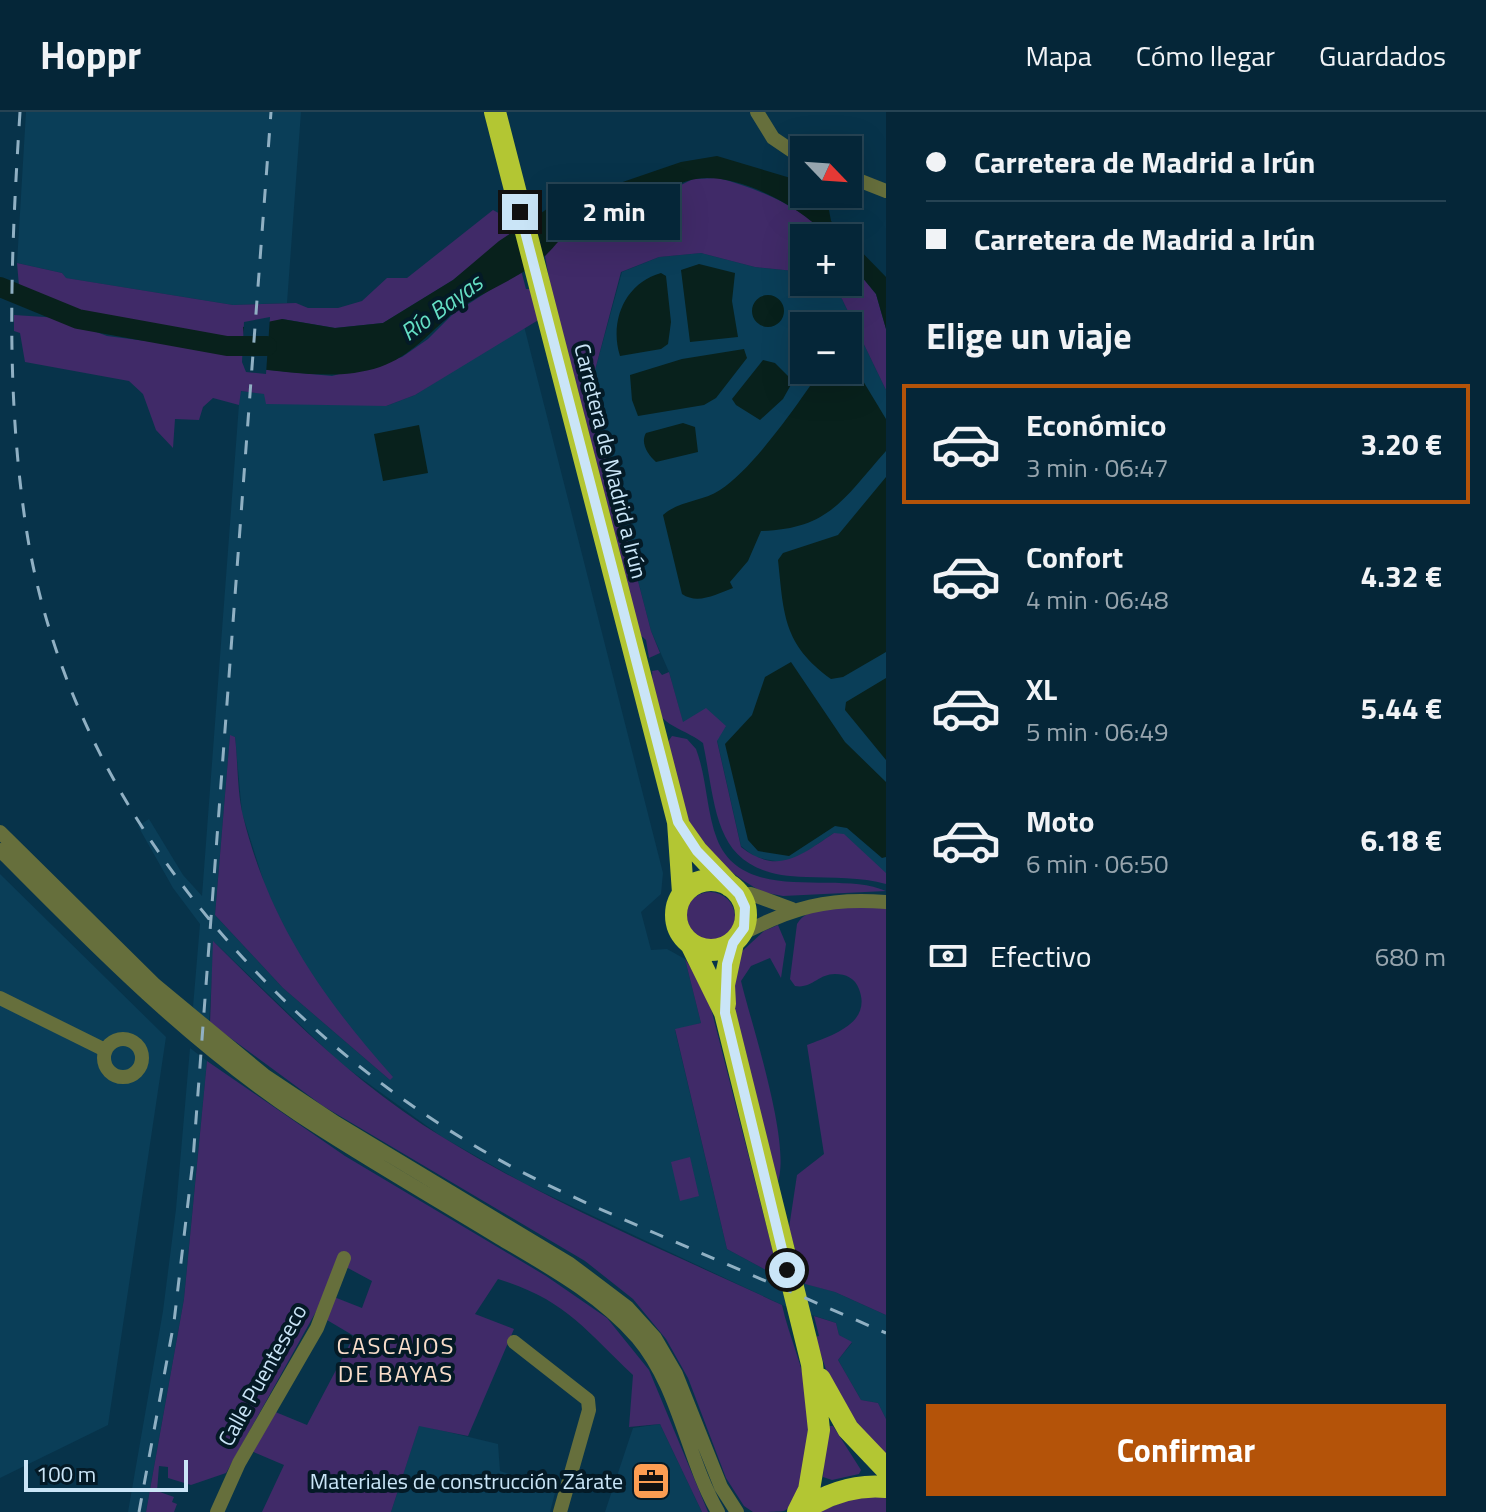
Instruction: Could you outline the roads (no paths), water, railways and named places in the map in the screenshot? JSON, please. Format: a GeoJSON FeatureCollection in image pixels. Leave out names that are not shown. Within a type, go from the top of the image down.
{"type":"FeatureCollection","features":[{"type":"Feature","properties":{"kind":"highway","name":"Carretera de Madrid a Irún"},"geometry":{"type":"LineString","coordinates":[[495,112],[678,822]]}},
{"type":"Feature","properties":{"kind":"highway"},"geometry":{"type":"LineString","coordinates":[[678,822],[697,851],[736,891],[746,914],[724,985],[725,1013],[812,1364],[819,1430],[809,1490],[799,1512]]}},
{"type":"Feature","properties":{"kind":"highway"},"geometry":{"type":"LineString","coordinates":[[678,822],[683,893],[676,911],[677,925],[692,946],[725,1013]]}},
{"type":"Feature","properties":{"kind":"highway"},"geometry":{"type":"LineString","coordinates":[[683,893],[707,880],[736,891]]}},
{"type":"Feature","properties":{"kind":"highway"},"geometry":{"type":"LineString","coordinates":[[692,946],[713,951],[736,939]]}},
{"type":"Feature","properties":{"kind":"highway"},"geometry":{"type":"LineString","coordinates":[[812,1364],[848,1429],[886,1469]]}},
{"type":"Feature","properties":{"kind":"highway"},"geometry":{"type":"LineString","coordinates":[[799,1512],[833,1493],[854,1488],[886,1487]]}},
{"type":"Feature","properties":{"kind":"street"},"geometry":{"type":"LineString","coordinates":[[757,112],[773,138],[790,150]]}},
{"type":"Feature","properties":{"kind":"street"},"geometry":{"type":"LineString","coordinates":[[862,182],[886,191]]}},
{"type":"Feature","properties":{"kind":"street"},"geometry":{"type":"LineString","coordinates":[[0,832],[155,985],[264,1075],[377,1148],[570,1264],[627,1307],[655,1338],[676,1374],[721,1487],[737,1512]]}},
{"type":"Feature","properties":{"kind":"street"},"geometry":{"type":"LineString","coordinates":[[0,850],[148,997],[239,1073],[320,1128],[564,1276],[610,1310],[639,1340],[659,1369],[718,1512]]}},
{"type":"Feature","properties":{"kind":"street"},"geometry":{"type":"LineString","coordinates":[[736,891],[792,909]]}},
{"type":"Feature","properties":{"kind":"street"},"geometry":{"type":"LineString","coordinates":[[736,939],[792,909],[845,900],[886,902]]}},
{"type":"Feature","properties":{"kind":"street"},"geometry":{"type":"LineString","coordinates":[[0,998],[105,1050]]}},
{"type":"Feature","properties":{"kind":"street","name":"Calle Puenteseco"},"geometry":{"type":"LineString","coordinates":[[217,1512],[239,1463],[317,1328],[344,1258]]}},
{"type":"Feature","properties":{"kind":"street"},"geometry":{"type":"LineString","coordinates":[[514,1342],[588,1400],[589,1410],[560,1512]]}},
{"type":"Feature","properties":{"kind":"water"},"geometry":{"type":"Polygon","coordinates":[[[717,156],[790,178],[790,206],[750,187],[712,178],[686,181],[660,190],[614,196],[593,205],[536,263],[464,305],[391,362],[364,371],[331,375],[248,368],[243,327],[282,319],[335,328],[383,323],[453,280],[499,241],[580,187],[611,186],[681,162],[717,156]]]}},
{"type":"Feature","properties":{"kind":"water"},"geometry":{"type":"Polygon","coordinates":[[[793,208],[829,208],[834,224],[814,224],[793,208]]]}},
{"type":"Feature","properties":{"kind":"water"},"geometry":{"type":"Polygon","coordinates":[[[862,252],[886,277],[886,329],[876,294],[862,277],[862,252]]]}},
{"type":"Feature","properties":{"kind":"water"},"geometry":{"type":"Polygon","coordinates":[[[699,264],[735,273],[732,301],[738,337],[690,342],[681,270],[699,264]]]}},
{"type":"Feature","properties":{"kind":"water"},"geometry":{"type":"Polygon","coordinates":[[[661,273],[666,276],[671,322],[668,344],[661,349],[620,356],[617,330],[623,305],[638,285],[661,273]]]}},
{"type":"Feature","properties":{"kind":"water"},"geometry":{"type":"Polygon","coordinates":[[[768,295],[780,299],[784,311],[780,323],[768,327],[756,323],[752,311],[756,299],[768,295]]]}},
{"type":"Feature","properties":{"kind":"water"},"geometry":{"type":"Polygon","coordinates":[[[744,349],[747,358],[716,398],[704,405],[638,416],[632,400],[630,375],[682,359],[744,349]]]}},
{"type":"Feature","properties":{"kind":"water"},"geometry":{"type":"Polygon","coordinates":[[[763,360],[775,363],[790,378],[791,384],[783,399],[760,420],[732,399],[763,360]]]}},
{"type":"Feature","properties":{"kind":"water"},"geometry":{"type":"Polygon","coordinates":[[[862,379],[886,419],[886,451],[834,508],[820,517],[784,529],[761,531],[748,561],[730,582],[733,588],[701,599],[682,594],[663,515],[677,506],[713,494],[733,480],[774,435],[811,384],[862,384],[862,379]]]}},
{"type":"Feature","properties":{"kind":"water"},"geometry":{"type":"Polygon","coordinates":[[[683,423],[695,427],[698,452],[656,462],[646,449],[646,433],[683,423]]]}},
{"type":"Feature","properties":{"kind":"water"},"geometry":{"type":"Polygon","coordinates":[[[419,425],[428,473],[383,481],[374,434],[419,425]]]}},
{"type":"Feature","properties":{"kind":"water"},"geometry":{"type":"Polygon","coordinates":[[[886,477],[886,652],[843,677],[831,679],[803,653],[789,627],[778,560],[783,553],[838,535],[886,477]]]}},
{"type":"Feature","properties":{"kind":"water"},"geometry":{"type":"Polygon","coordinates":[[[791,662],[845,742],[886,782],[886,857],[882,858],[847,828],[835,826],[789,856],[758,851],[748,840],[725,744],[752,715],[765,677],[791,662]]]}},
{"type":"Feature","properties":{"kind":"water"},"geometry":{"type":"Polygon","coordinates":[[[886,678],[886,760],[845,710],[846,702],[886,678]]]}},
{"type":"Feature","properties":{"kind":"waterway","name":"Río Bayas"},"geometry":{"type":"LineString","coordinates":[[0,287],[78,319],[227,346],[267,346]]}},
{"type":"Feature","properties":{"kind":"railway"},"geometry":{"type":"LineString","coordinates":[[20,112],[14,216],[12,372],[26,527],[47,622],[81,714],[126,801],[180,883],[244,959],[314,1028],[390,1090],[470,1143],[585,1202],[886,1333]]}},
{"type":"Feature","properties":{"kind":"railway"},"geometry":{"type":"LineString","coordinates":[[139,1512],[174,1322],[193,1160],[271,112]]}},
{"type":"Feature","properties":{"kind":"place","name":"Materiales de construcción Zárate"},"geometry":{"type":"Point","coordinates":[651,1481]}},
{"type":"Feature","properties":{"kind":"district","name":"CASCAJOS DE BAYAS"},"geometry":{"type":"Point","coordinates":[396,1359]}}]}
